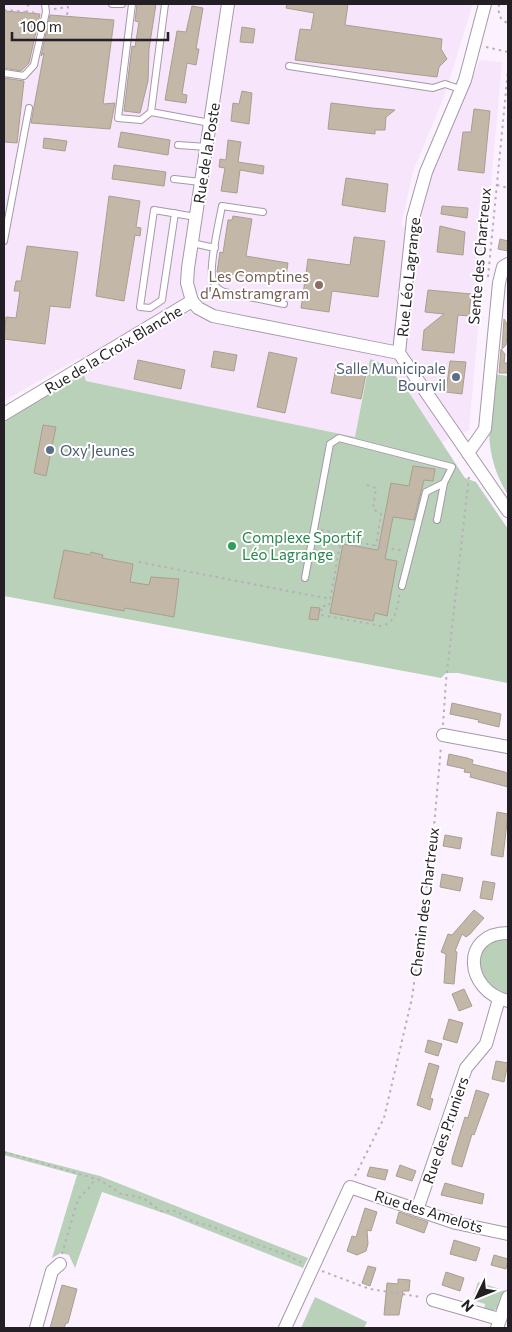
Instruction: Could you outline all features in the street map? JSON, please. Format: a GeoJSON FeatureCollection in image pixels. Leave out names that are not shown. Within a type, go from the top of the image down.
{"type":"FeatureCollection","features":[{"type":"Feature","properties":{"kind":"street","name":"Rue de la Poste"},"geometry":{"type":"LineString","coordinates":[[192,301],[187,283],[228,4]]}},
{"type":"Feature","properties":{"kind":"street","name":"Rue Léo Lagrange"},"geometry":{"type":"LineString","coordinates":[[484,4],[475,44],[460,90],[426,172],[413,218],[399,353],[508,511]]}},
{"type":"Feature","properties":{"kind":"street"},"geometry":{"type":"LineString","coordinates":[[468,452],[485,429],[499,283],[503,267],[508,264]]}},
{"type":"Feature","properties":{"kind":"street","name":"Rue de la Croix Blanche"},"geometry":{"type":"LineString","coordinates":[[4,414],[192,301],[198,308],[213,316],[399,353]]}},
{"type":"Feature","properties":{"kind":"street"},"geometry":{"type":"LineString","coordinates":[[443,735],[508,746]]}},
{"type":"Feature","properties":{"kind":"street"},"geometry":{"type":"LineString","coordinates":[[504,1000],[487,992],[480,983],[474,972],[474,959],[477,949],[485,940],[508,930]]}},
{"type":"Feature","properties":{"kind":"street","name":"Rue des Pruniers"},"geometry":{"type":"LineString","coordinates":[[417,1210],[466,1068],[486,1044],[504,1000]]}},
{"type":"Feature","properties":{"kind":"street"},"geometry":{"type":"LineString","coordinates":[[285,1328],[350,1187]]}},
{"type":"Feature","properties":{"kind":"street","name":"Rue des Amelots"},"geometry":{"type":"LineString","coordinates":[[350,1187],[456,1223],[508,1234]]}},
{"type":"Feature","properties":{"kind":"street"},"geometry":{"type":"LineString","coordinates":[[36,1328],[52,1271],[60,1264]]}},
{"type":"Feature","properties":{"kind":"street"},"geometry":{"type":"LineString","coordinates":[[433,1300],[498,1324],[508,1297]]}},
{"type":"Feature","properties":{"kind":"lane"},"geometry":{"type":"LineString","coordinates":[[4,73],[24,76],[34,65],[46,12],[44,4]]}},
{"type":"Feature","properties":{"kind":"lane"},"geometry":{"type":"LineString","coordinates":[[112,4],[122,4]]}},
{"type":"Feature","properties":{"kind":"lane"},"geometry":{"type":"LineString","coordinates":[[132,4],[118,118],[141,120],[150,112],[165,4]]}},
{"type":"Feature","properties":{"kind":"lane"},"geometry":{"type":"LineString","coordinates":[[289,66],[433,88],[445,84],[460,90]]}},
{"type":"Feature","properties":{"kind":"lane"},"geometry":{"type":"LineString","coordinates":[[4,241],[28,108]]}},
{"type":"Feature","properties":{"kind":"lane"},"geometry":{"type":"LineString","coordinates":[[150,112],[210,123]]}},
{"type":"Feature","properties":{"kind":"lane"},"geometry":{"type":"LineString","coordinates":[[178,145],[207,147]]}},
{"type":"Feature","properties":{"kind":"lane"},"geometry":{"type":"LineString","coordinates":[[174,180],[201,182]]}},
{"type":"Feature","properties":{"kind":"lane"},"geometry":{"type":"LineString","coordinates":[[263,212],[222,206],[211,268],[212,280],[216,288],[224,292],[284,304]]}},
{"type":"Feature","properties":{"kind":"lane"},"geometry":{"type":"LineString","coordinates":[[175,213],[162,300],[150,308],[140,306],[154,210],[175,213],[196,216]]}},
{"type":"Feature","properties":{"kind":"lane"},"geometry":{"type":"LineString","coordinates":[[192,243],[215,248]]}},
{"type":"Feature","properties":{"kind":"lane"},"geometry":{"type":"LineString","coordinates":[[304,578],[330,444],[339,438],[452,467],[444,483],[437,520]]}},
{"type":"Feature","properties":{"kind":"lane"},"geometry":{"type":"LineString","coordinates":[[402,586],[426,492],[444,483]]}},
{"type":"Feature","properties":{"kind":"path"},"geometry":{"type":"LineString","coordinates":[[27,12],[28,4]]}},
{"type":"Feature","properties":{"kind":"path"},"geometry":{"type":"LineString","coordinates":[[499,4],[498,14],[503,22],[508,23]]}},
{"type":"Feature","properties":{"kind":"path"},"geometry":{"type":"LineString","coordinates":[[54,9],[68,7],[67,16]]}},
{"type":"Feature","properties":{"kind":"path"},"geometry":{"type":"LineString","coordinates":[[4,10],[42,13]]}},
{"type":"Feature","properties":{"kind":"path"},"geometry":{"type":"LineString","coordinates":[[475,44],[508,52]]}},
{"type":"Feature","properties":{"kind":"path","name":"Sente des Chartreux"},"geometry":{"type":"LineString","coordinates":[[487,286],[508,70]]}},
{"type":"Feature","properties":{"kind":"path"},"geometry":{"type":"LineString","coordinates":[[496,186],[508,188]]}},
{"type":"Feature","properties":{"kind":"path","name":"Chemin des Chartreux"},"geometry":{"type":"LineString","coordinates":[[350,1187],[384,1118],[412,998],[433,838],[446,681],[469,472]]}},
{"type":"Feature","properties":{"kind":"path"},"geometry":{"type":"LineString","coordinates":[[367,485],[376,488],[373,509],[381,514],[376,546]]}},
{"type":"Feature","properties":{"kind":"path"},"geometry":{"type":"LineString","coordinates":[[314,529],[342,534],[329,606],[322,606],[321,615],[382,626],[392,622],[402,586]]}},
{"type":"Feature","properties":{"kind":"path"},"geometry":{"type":"LineString","coordinates":[[341,539],[411,552]]}},
{"type":"Feature","properties":{"kind":"path"},"geometry":{"type":"LineString","coordinates":[[139,562],[330,599]]}},
{"type":"Feature","properties":{"kind":"path"},"geometry":{"type":"LineString","coordinates":[[4,1152],[95,1178],[121,1194],[144,1198],[161,1211],[176,1211],[191,1221],[242,1237],[288,1255],[314,1268],[370,1289],[433,1300]]}},
{"type":"Feature","properties":{"kind":"path"},"geometry":{"type":"LineString","coordinates":[[60,1264],[78,1200],[95,1178]]}},
{"type":"Feature","properties":{"kind":"shaded area"},"geometry":{"type":"Polygon","coordinates":[[[4,4],[473,4],[444,97],[413,172],[401,226],[417,229],[425,190],[480,60],[502,62],[469,430],[441,443],[408,391],[387,366],[370,359],[355,437],[86,381],[79,358],[4,401],[4,4]]]}},
{"type":"Feature","properties":{"kind":"green space","name":"Complexe Sportif Léo Lagrange"},"geometry":{"type":"Polygon","coordinates":[[[370,359],[387,366],[408,391],[465,478],[476,482],[508,529],[507,683],[458,673],[446,673],[441,678],[4,596],[4,420],[84,375],[86,381],[355,437],[370,359]]]}},
{"type":"Feature","properties":{"kind":"green space"},"geometry":{"type":"Polygon","coordinates":[[[494,374],[508,376],[508,495],[494,465],[489,436],[494,374]]]}},
{"type":"Feature","properties":{"kind":"green space"},"geometry":{"type":"Polygon","coordinates":[[[508,937],[508,995],[497,992],[476,968],[486,944],[508,937]]]}},
{"type":"Feature","properties":{"kind":"green space"},"geometry":{"type":"Polygon","coordinates":[[[4,1151],[100,1176],[308,1258],[303,1268],[172,1216],[102,1192],[75,1268],[69,1255],[61,1253],[52,1258],[77,1175],[4,1155],[4,1151]]]}},
{"type":"Feature","properties":{"kind":"green space"},"geometry":{"type":"Polygon","coordinates":[[[478,1282],[506,1291],[499,1307],[492,1312],[484,1311],[485,1304],[472,1300],[478,1282]]]}},
{"type":"Feature","properties":{"kind":"green space"},"geometry":{"type":"Polygon","coordinates":[[[315,1297],[367,1322],[364,1328],[301,1328],[315,1297]]]}},
{"type":"Feature","properties":{"kind":"building"},"geometry":{"type":"Polygon","coordinates":[[[137,4],[156,4],[149,49],[148,81],[140,113],[124,111],[132,46],[135,47],[139,22],[135,21],[137,4]]]}},
{"type":"Feature","properties":{"kind":"building"},"geometry":{"type":"Polygon","coordinates":[[[287,4],[348,4],[345,25],[442,39],[441,49],[447,59],[439,67],[437,77],[295,60],[300,29],[311,30],[314,13],[286,8],[287,4]]]}},
{"type":"Feature","properties":{"kind":"building"},"geometry":{"type":"Polygon","coordinates":[[[192,6],[203,8],[196,49],[199,49],[196,65],[187,63],[182,94],[187,95],[186,103],[165,100],[177,31],[186,32],[192,6]]]}},
{"type":"Feature","properties":{"kind":"building"},"geometry":{"type":"Polygon","coordinates":[[[4,11],[40,14],[29,63],[21,71],[4,68],[4,11]]]}},
{"type":"Feature","properties":{"kind":"building"},"geometry":{"type":"Polygon","coordinates":[[[50,15],[114,20],[103,104],[115,103],[110,129],[31,123],[44,53],[41,56],[50,15]]]}},
{"type":"Feature","properties":{"kind":"building"},"geometry":{"type":"Polygon","coordinates":[[[242,27],[255,29],[253,43],[240,42],[242,27]]]}},
{"type":"Feature","properties":{"kind":"building"},"geometry":{"type":"Polygon","coordinates":[[[4,78],[24,81],[17,143],[4,142],[4,78]]]}},
{"type":"Feature","properties":{"kind":"building"},"geometry":{"type":"Polygon","coordinates":[[[242,91],[252,93],[249,124],[231,121],[233,103],[239,104],[242,91]]]}},
{"type":"Feature","properties":{"kind":"building"},"geometry":{"type":"Polygon","coordinates":[[[331,103],[395,110],[386,117],[385,130],[375,130],[375,134],[328,129],[331,103]]]}},
{"type":"Feature","properties":{"kind":"building"},"geometry":{"type":"Polygon","coordinates":[[[474,109],[490,111],[484,173],[458,170],[463,132],[471,132],[474,109]]]}},
{"type":"Feature","properties":{"kind":"building"},"geometry":{"type":"Polygon","coordinates":[[[121,132],[170,140],[168,155],[118,147],[121,132]]]}},
{"type":"Feature","properties":{"kind":"building"},"geometry":{"type":"Polygon","coordinates":[[[44,138],[67,141],[65,151],[43,148],[44,138]]]}},
{"type":"Feature","properties":{"kind":"building"},"geometry":{"type":"Polygon","coordinates":[[[228,140],[241,142],[238,162],[264,166],[263,174],[240,170],[237,193],[221,191],[225,168],[219,167],[220,159],[226,160],[228,140]]]}},
{"type":"Feature","properties":{"kind":"building"},"geometry":{"type":"Polygon","coordinates":[[[114,165],[166,172],[164,186],[112,179],[114,165]]]}},
{"type":"Feature","properties":{"kind":"building"},"geometry":{"type":"Polygon","coordinates":[[[346,178],[388,184],[385,212],[342,205],[346,178]]]}},
{"type":"Feature","properties":{"kind":"building"},"geometry":{"type":"Polygon","coordinates":[[[109,196],[140,201],[136,227],[141,228],[140,236],[135,235],[124,301],[96,296],[109,196]]]}},
{"type":"Feature","properties":{"kind":"building"},"geometry":{"type":"Polygon","coordinates":[[[442,206],[468,208],[467,218],[441,214],[442,206]]]}},
{"type":"Feature","properties":{"kind":"building"},"geometry":{"type":"Polygon","coordinates":[[[233,216],[252,219],[246,256],[288,263],[285,282],[217,272],[220,252],[223,253],[228,220],[232,220],[233,216]]]}},
{"type":"Feature","properties":{"kind":"building"},"geometry":{"type":"Polygon","coordinates":[[[440,226],[465,232],[463,255],[437,252],[440,226]]]}},
{"type":"Feature","properties":{"kind":"building"},"geometry":{"type":"Polygon","coordinates":[[[354,237],[385,241],[378,297],[332,291],[329,312],[301,308],[308,259],[350,265],[354,237]]]}},
{"type":"Feature","properties":{"kind":"building"},"geometry":{"type":"Polygon","coordinates":[[[500,239],[508,241],[508,251],[498,249],[500,239]]]}},
{"type":"Feature","properties":{"kind":"building"},"geometry":{"type":"Polygon","coordinates":[[[27,246],[78,252],[70,308],[50,306],[45,344],[4,339],[6,317],[16,318],[20,291],[14,291],[16,281],[21,281],[27,246]]]}},
{"type":"Feature","properties":{"kind":"building"},"geometry":{"type":"Polygon","coordinates":[[[428,290],[471,294],[469,316],[458,315],[454,353],[422,350],[424,330],[444,314],[425,312],[428,290]]]}},
{"type":"Feature","properties":{"kind":"building"},"geometry":{"type":"Polygon","coordinates":[[[504,319],[508,326],[506,345],[502,349],[504,319]]]}},
{"type":"Feature","properties":{"kind":"building"},"geometry":{"type":"Polygon","coordinates":[[[501,349],[505,354],[504,363],[508,363],[508,373],[499,373],[501,349]]]}},
{"type":"Feature","properties":{"kind":"building"},"geometry":{"type":"Polygon","coordinates":[[[214,351],[237,355],[234,371],[211,367],[214,351]]]}},
{"type":"Feature","properties":{"kind":"building"},"geometry":{"type":"Polygon","coordinates":[[[269,352],[297,358],[285,413],[257,407],[269,352]]]}},
{"type":"Feature","properties":{"kind":"building"},"geometry":{"type":"Polygon","coordinates":[[[138,360],[185,370],[181,389],[134,379],[138,360]]]}},
{"type":"Feature","properties":{"kind":"building","name":"Salle Municipale Bourvil"},"geometry":{"type":"Polygon","coordinates":[[[450,361],[466,362],[462,394],[446,392],[450,361]]]}},
{"type":"Feature","properties":{"kind":"building"},"geometry":{"type":"Polygon","coordinates":[[[337,363],[367,369],[361,399],[331,393],[337,363]]]}},
{"type":"Feature","properties":{"kind":"building","name":"Oxy'Jeunes"},"geometry":{"type":"Polygon","coordinates":[[[43,425],[56,427],[46,476],[34,473],[43,425]]]}},
{"type":"Feature","properties":{"kind":"building"},"geometry":{"type":"Polygon","coordinates":[[[413,466],[435,469],[433,481],[424,480],[414,520],[393,517],[385,559],[397,561],[387,616],[375,613],[373,621],[330,613],[343,544],[378,550],[391,483],[409,486],[413,466]]]}},
{"type":"Feature","properties":{"kind":"building"},"geometry":{"type":"Polygon","coordinates":[[[64,550],[90,555],[91,552],[103,555],[102,558],[133,564],[130,582],[149,585],[151,577],[179,579],[174,617],[125,608],[124,611],[54,598],[64,550]]]}},
{"type":"Feature","properties":{"kind":"building"},"geometry":{"type":"Polygon","coordinates":[[[311,607],[320,608],[318,620],[309,619],[311,607]]]}},
{"type":"Feature","properties":{"kind":"building"},"geometry":{"type":"Polygon","coordinates":[[[452,703],[501,714],[499,727],[478,722],[479,720],[450,714],[452,703]]]}},
{"type":"Feature","properties":{"kind":"building"},"geometry":{"type":"Polygon","coordinates":[[[449,754],[473,760],[472,764],[505,772],[508,774],[508,787],[470,777],[471,773],[464,772],[465,769],[447,765],[449,754]]]}},
{"type":"Feature","properties":{"kind":"building"},"geometry":{"type":"Polygon","coordinates":[[[497,812],[508,814],[503,857],[491,855],[497,812]]]}},
{"type":"Feature","properties":{"kind":"building"},"geometry":{"type":"Polygon","coordinates":[[[445,835],[462,838],[460,849],[443,846],[445,835]]]}},
{"type":"Feature","properties":{"kind":"building"},"geometry":{"type":"Polygon","coordinates":[[[442,874],[463,878],[460,891],[440,887],[442,874]]]}},
{"type":"Feature","properties":{"kind":"building"},"geometry":{"type":"Polygon","coordinates":[[[483,881],[495,883],[492,900],[480,898],[483,881]]]}},
{"type":"Feature","properties":{"kind":"building"},"geometry":{"type":"Polygon","coordinates":[[[474,910],[484,918],[466,937],[462,934],[455,951],[457,952],[454,984],[444,983],[446,954],[441,952],[448,934],[452,935],[474,910]]]}},
{"type":"Feature","properties":{"kind":"building"},"geometry":{"type":"Polygon","coordinates":[[[464,989],[472,1006],[459,1011],[452,994],[464,989]]]}},
{"type":"Feature","properties":{"kind":"building"},"geometry":{"type":"Polygon","coordinates":[[[449,1019],[463,1023],[457,1043],[443,1039],[449,1019]]]}},
{"type":"Feature","properties":{"kind":"building"},"geometry":{"type":"Polygon","coordinates":[[[428,1040],[442,1044],[438,1056],[425,1052],[428,1040]]]}},
{"type":"Feature","properties":{"kind":"building"},"geometry":{"type":"Polygon","coordinates":[[[496,1061],[508,1063],[504,1082],[492,1079],[496,1061]]]}},
{"type":"Feature","properties":{"kind":"building"},"geometry":{"type":"Polygon","coordinates":[[[429,1063],[439,1066],[430,1098],[433,1099],[430,1110],[417,1105],[429,1063]]]}},
{"type":"Feature","properties":{"kind":"building"},"geometry":{"type":"Polygon","coordinates":[[[476,1090],[489,1094],[474,1135],[472,1134],[462,1167],[452,1164],[452,1159],[465,1117],[468,1118],[476,1090]]]}},
{"type":"Feature","properties":{"kind":"building"},"geometry":{"type":"Polygon","coordinates":[[[400,1165],[416,1171],[412,1181],[396,1176],[400,1165]]]}},
{"type":"Feature","properties":{"kind":"building"},"geometry":{"type":"Polygon","coordinates":[[[370,1167],[388,1170],[385,1180],[367,1176],[370,1167]]]}},
{"type":"Feature","properties":{"kind":"building"},"geometry":{"type":"Polygon","coordinates":[[[445,1183],[484,1194],[482,1204],[441,1195],[445,1183]]]}},
{"type":"Feature","properties":{"kind":"building"},"geometry":{"type":"Polygon","coordinates":[[[365,1208],[377,1212],[371,1231],[367,1230],[368,1244],[366,1251],[357,1255],[347,1251],[352,1236],[356,1237],[365,1208]]]}},
{"type":"Feature","properties":{"kind":"building"},"geometry":{"type":"Polygon","coordinates":[[[399,1212],[428,1222],[424,1233],[396,1223],[399,1212]]]}},
{"type":"Feature","properties":{"kind":"building"},"geometry":{"type":"Polygon","coordinates":[[[454,1240],[480,1248],[476,1261],[450,1254],[454,1240]]]}},
{"type":"Feature","properties":{"kind":"building"},"geometry":{"type":"Polygon","coordinates":[[[494,1255],[508,1259],[506,1269],[491,1265],[494,1255]]]}},
{"type":"Feature","properties":{"kind":"building"},"geometry":{"type":"Polygon","coordinates":[[[368,1266],[376,1268],[370,1286],[362,1283],[368,1266]]]}},
{"type":"Feature","properties":{"kind":"building"},"geometry":{"type":"Polygon","coordinates":[[[446,1272],[464,1278],[460,1291],[442,1285],[446,1272]]]}},
{"type":"Feature","properties":{"kind":"building"},"geometry":{"type":"Polygon","coordinates":[[[398,1279],[410,1280],[409,1291],[403,1291],[399,1315],[384,1315],[387,1283],[398,1284],[398,1279]]]}},
{"type":"Feature","properties":{"kind":"building"},"geometry":{"type":"Polygon","coordinates":[[[62,1285],[77,1289],[68,1323],[66,1323],[64,1328],[50,1328],[62,1285]]]}},
{"type":"Feature","properties":{"kind":"place","name":"Les Comptines d'Amstramgram"},"geometry":{"type":"Point","coordinates":[319,285]}},
{"type":"Feature","properties":{"kind":"place","name":"Salle Municipale Bourvil"},"geometry":{"type":"Point","coordinates":[456,377]}},
{"type":"Feature","properties":{"kind":"place","name":"Oxy'Jeunes"},"geometry":{"type":"Point","coordinates":[50,450]}},
{"type":"Feature","properties":{"kind":"place","name":"Complexe Sportif Léo Lagrange"},"geometry":{"type":"Point","coordinates":[232,546]}}]}
